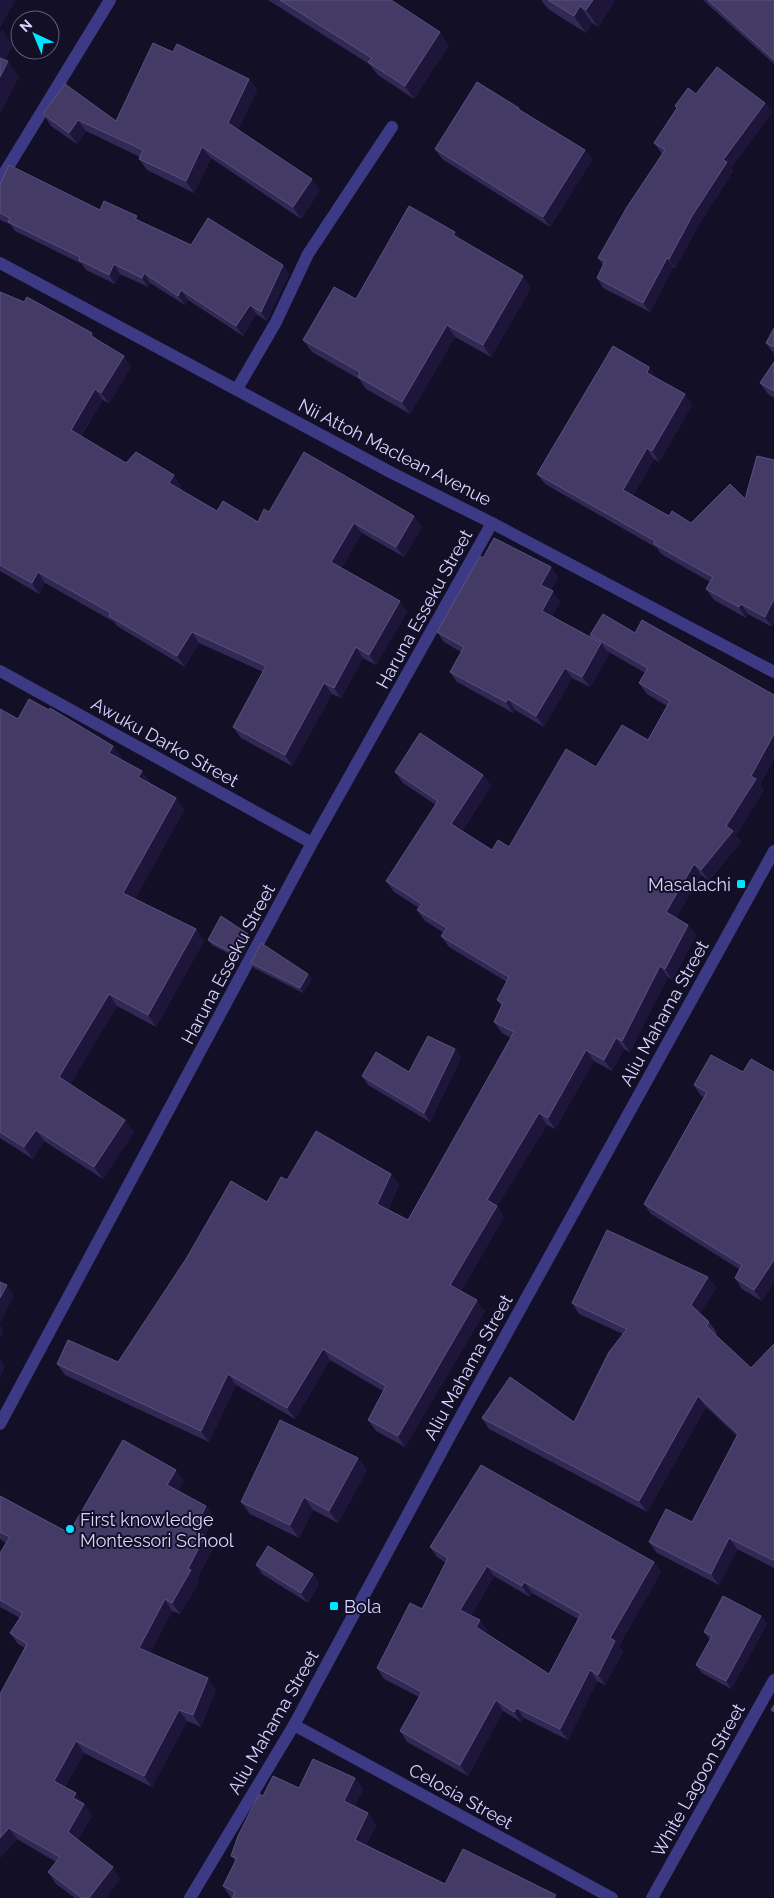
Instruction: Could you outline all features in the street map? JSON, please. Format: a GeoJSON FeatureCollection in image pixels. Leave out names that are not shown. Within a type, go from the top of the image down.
{"type":"FeatureCollection","features":[{"type":"Feature","properties":{"kind":"street"},"geometry":{"type":"LineString","coordinates":[[0,180],[110,0]]}},
{"type":"Feature","properties":{"kind":"street"},"geometry":{"type":"LineString","coordinates":[[237,389],[276,322],[308,254],[392,127]]}},
{"type":"Feature","properties":{"kind":"street","name":"Nii Attoh Maclean Avenue"},"geometry":{"type":"LineString","coordinates":[[0,263],[392,473],[492,523],[774,672]]}},
{"type":"Feature","properties":{"kind":"street","name":"Haruna Esseku Street"},"geometry":{"type":"LineString","coordinates":[[0,1424],[312,843],[492,523]]}},
{"type":"Feature","properties":{"kind":"street","name":"Awuku Darko Street"},"geometry":{"type":"LineString","coordinates":[[0,671],[312,843]]}},
{"type":"Feature","properties":{"kind":"street","name":"Aliu Mahama Street"},"geometry":{"type":"LineString","coordinates":[[190,1898],[294,1725],[456,1425],[774,851]]}},
{"type":"Feature","properties":{"kind":"street","name":"White Lagoon Street"},"geometry":{"type":"LineString","coordinates":[[652,1898],[774,1680]]}},
{"type":"Feature","properties":{"kind":"street","name":"Celosia Street"},"geometry":{"type":"LineString","coordinates":[[294,1725],[612,1898]]}},
{"type":"Feature","properties":{"kind":"building"},"geometry":{"type":"Polygon","coordinates":[[[280,0],[391,0],[440,32],[405,86],[368,62],[372,58],[280,0]]]}},
{"type":"Feature","properties":{"kind":"building"},"geometry":{"type":"Polygon","coordinates":[[[548,0],[593,0],[586,10],[580,6],[574,16],[548,0]]]}},
{"type":"Feature","properties":{"kind":"building"},"geometry":{"type":"Polygon","coordinates":[[[708,0],[774,0],[774,60],[708,0]]]}},
{"type":"Feature","properties":{"kind":"building"},"geometry":{"type":"Polygon","coordinates":[[[153,43],[173,52],[177,44],[249,79],[228,123],[312,179],[293,207],[202,147],[186,181],[139,159],[143,150],[78,120],[69,133],[43,114],[65,84],[116,121],[153,43]]]}},
{"type":"Feature","properties":{"kind":"building"},"geometry":{"type":"Polygon","coordinates":[[[0,58],[8,61],[0,77],[0,58]]]}},
{"type":"Feature","properties":{"kind":"building"},"geometry":{"type":"Polygon","coordinates":[[[717,67],[765,103],[723,160],[727,162],[692,216],[643,303],[597,278],[605,261],[598,258],[627,207],[665,150],[654,143],[677,108],[675,106],[688,88],[696,94],[717,67]]]}},
{"type":"Feature","properties":{"kind":"building"},"geometry":{"type":"Polygon","coordinates":[[[477,82],[585,150],[543,217],[435,149],[477,82]]]}},
{"type":"Feature","properties":{"kind":"building"},"geometry":{"type":"Polygon","coordinates":[[[9,165],[100,210],[104,201],[137,216],[135,219],[191,245],[208,218],[283,265],[261,312],[250,305],[236,326],[181,290],[178,296],[144,273],[142,278],[114,264],[109,275],[79,260],[80,257],[8,222],[10,218],[0,213],[0,185],[9,165]]]}},
{"type":"Feature","properties":{"kind":"building"},"geometry":{"type":"Polygon","coordinates":[[[409,206],[455,232],[453,235],[523,276],[483,345],[447,325],[402,402],[358,377],[360,372],[303,340],[334,287],[356,299],[409,206]]]}},
{"type":"Feature","properties":{"kind":"building"},"geometry":{"type":"Polygon","coordinates":[[[0,292],[24,302],[27,297],[92,333],[91,336],[124,356],[101,393],[95,389],[71,430],[126,463],[136,452],[174,475],[169,483],[217,511],[223,501],[258,522],[264,509],[269,512],[304,452],[414,516],[396,547],[354,523],[331,562],[400,601],[369,655],[356,647],[334,688],[324,683],[285,755],[233,727],[266,666],[192,632],[177,656],[109,616],[111,613],[38,572],[32,583],[0,565],[0,292]]]}},
{"type":"Feature","properties":{"kind":"building"},"geometry":{"type":"Polygon","coordinates":[[[774,328],[774,347],[766,343],[774,328]]]}},
{"type":"Feature","properties":{"kind":"building"},"geometry":{"type":"Polygon","coordinates":[[[613,346],[649,367],[647,373],[685,394],[652,451],[647,448],[623,490],[669,516],[672,511],[691,523],[730,484],[745,499],[757,456],[774,460],[774,599],[765,617],[741,604],[739,607],[706,589],[713,577],[654,544],[655,541],[537,474],[613,346]]]}},
{"type":"Feature","properties":{"kind":"building"},"geometry":{"type":"Polygon","coordinates":[[[774,362],[774,391],[760,383],[774,362]]]}},
{"type":"Feature","properties":{"kind":"building"},"geometry":{"type":"Polygon","coordinates":[[[494,538],[551,567],[541,585],[553,591],[542,611],[601,643],[582,677],[565,668],[536,716],[508,699],[506,702],[450,672],[464,647],[437,632],[480,556],[483,558],[494,538]]]}},
{"type":"Feature","properties":{"kind":"building"},"geometry":{"type":"Polygon","coordinates":[[[603,614],[635,633],[642,620],[774,695],[774,734],[751,776],[756,779],[726,826],[733,831],[701,870],[694,864],[666,912],[688,925],[665,969],[660,966],[622,1041],[616,1038],[604,1060],[586,1050],[548,1118],[539,1113],[487,1200],[497,1206],[450,1285],[477,1300],[398,1436],[368,1420],[386,1386],[323,1349],[287,1408],[228,1374],[201,1431],[57,1364],[68,1340],[118,1362],[186,1259],[231,1181],[267,1202],[281,1177],[287,1180],[316,1131],[391,1174],[377,1204],[408,1220],[514,1032],[494,1022],[503,1003],[497,1000],[509,977],[441,936],[447,928],[417,910],[422,904],[386,881],[438,801],[395,772],[420,733],[483,775],[451,824],[492,850],[498,840],[509,847],[566,749],[596,767],[622,725],[648,740],[670,701],[639,683],[648,668],[590,635],[603,614]]]}},
{"type":"Feature","properties":{"kind":"building"},"geometry":{"type":"Polygon","coordinates":[[[29,699],[49,710],[50,708],[113,746],[109,753],[142,771],[138,777],[176,798],[123,893],[196,929],[148,1015],[109,994],[59,1077],[125,1120],[94,1167],[36,1130],[24,1147],[0,1132],[0,709],[18,719],[29,699]]]}},
{"type":"Feature","properties":{"kind":"building"},"geometry":{"type":"Polygon","coordinates":[[[221,916],[248,934],[236,955],[208,940],[221,916]]]}},
{"type":"Feature","properties":{"kind":"building"},"geometry":{"type":"Polygon","coordinates":[[[261,943],[308,974],[300,988],[251,963],[261,943]]]}},
{"type":"Feature","properties":{"kind":"building"},"geometry":{"type":"Polygon","coordinates":[[[428,1036],[455,1049],[424,1113],[362,1076],[376,1052],[409,1072],[428,1036]]]}},
{"type":"Feature","properties":{"kind":"building"},"geometry":{"type":"Polygon","coordinates":[[[711,1055],[743,1072],[751,1059],[774,1072],[774,1260],[754,1290],[735,1278],[742,1265],[644,1204],[707,1092],[694,1085],[711,1055]]]}},
{"type":"Feature","properties":{"kind":"building"},"geometry":{"type":"Polygon","coordinates":[[[607,1230],[708,1277],[691,1305],[709,1322],[706,1326],[751,1368],[774,1344],[773,1560],[729,1538],[711,1574],[649,1542],[666,1509],[692,1522],[738,1434],[698,1396],[639,1501],[482,1418],[510,1377],[574,1422],[609,1352],[627,1329],[572,1303],[607,1230]]]}},
{"type":"Feature","properties":{"kind":"building"},"geometry":{"type":"Polygon","coordinates":[[[0,1282],[7,1285],[0,1298],[0,1282]]]}},
{"type":"Feature","properties":{"kind":"building"},"geometry":{"type":"Polygon","coordinates":[[[280,1420],[358,1458],[329,1511],[304,1497],[290,1525],[241,1502],[280,1420]]]}},
{"type":"Feature","properties":{"kind":"building"},"geometry":{"type":"Polygon","coordinates":[[[123,1440],[176,1470],[167,1485],[206,1506],[194,1530],[205,1536],[188,1569],[191,1570],[172,1603],[165,1599],[139,1648],[208,1678],[193,1715],[179,1710],[144,1776],[76,1741],[54,1781],[76,1793],[73,1798],[84,1804],[68,1832],[113,1867],[89,1898],[82,1898],[48,1872],[60,1857],[9,1828],[0,1838],[0,1694],[27,1644],[10,1633],[23,1613],[0,1600],[0,1553],[10,1537],[0,1532],[0,1496],[69,1533],[123,1440]]]}},
{"type":"Feature","properties":{"kind":"building"},"geometry":{"type":"Polygon","coordinates":[[[481,1465],[654,1562],[610,1638],[615,1641],[598,1675],[590,1670],[560,1729],[517,1708],[514,1712],[496,1700],[460,1765],[400,1731],[422,1692],[377,1668],[410,1603],[422,1609],[448,1558],[430,1547],[481,1465]],[[487,1566],[460,1610],[480,1620],[476,1627],[549,1674],[581,1614],[524,1582],[522,1586],[487,1566]]]}},
{"type":"Feature","properties":{"kind":"building"},"geometry":{"type":"Polygon","coordinates":[[[268,1546],[313,1574],[301,1593],[256,1565],[268,1546]]]}},
{"type":"Feature","properties":{"kind":"building"},"geometry":{"type":"Polygon","coordinates":[[[723,1596],[761,1616],[726,1681],[696,1665],[712,1636],[704,1632],[723,1596]]]}},
{"type":"Feature","properties":{"kind":"building"},"geometry":{"type":"Polygon","coordinates":[[[313,1759],[355,1778],[344,1801],[368,1813],[355,1840],[445,1884],[463,1849],[556,1895],[554,1898],[232,1898],[235,1892],[223,1886],[237,1858],[231,1856],[238,1836],[259,1794],[263,1796],[273,1776],[299,1788],[313,1759]]]}},
{"type":"Feature","properties":{"kind":"place","name":"Masalachi"},"geometry":{"type":"Point","coordinates":[741,884]}},
{"type":"Feature","properties":{"kind":"place","name":"First knowledge Montessori School"},"geometry":{"type":"Point","coordinates":[70,1529]}},
{"type":"Feature","properties":{"kind":"place","name":"Bola"},"geometry":{"type":"Point","coordinates":[334,1606]}}]}
